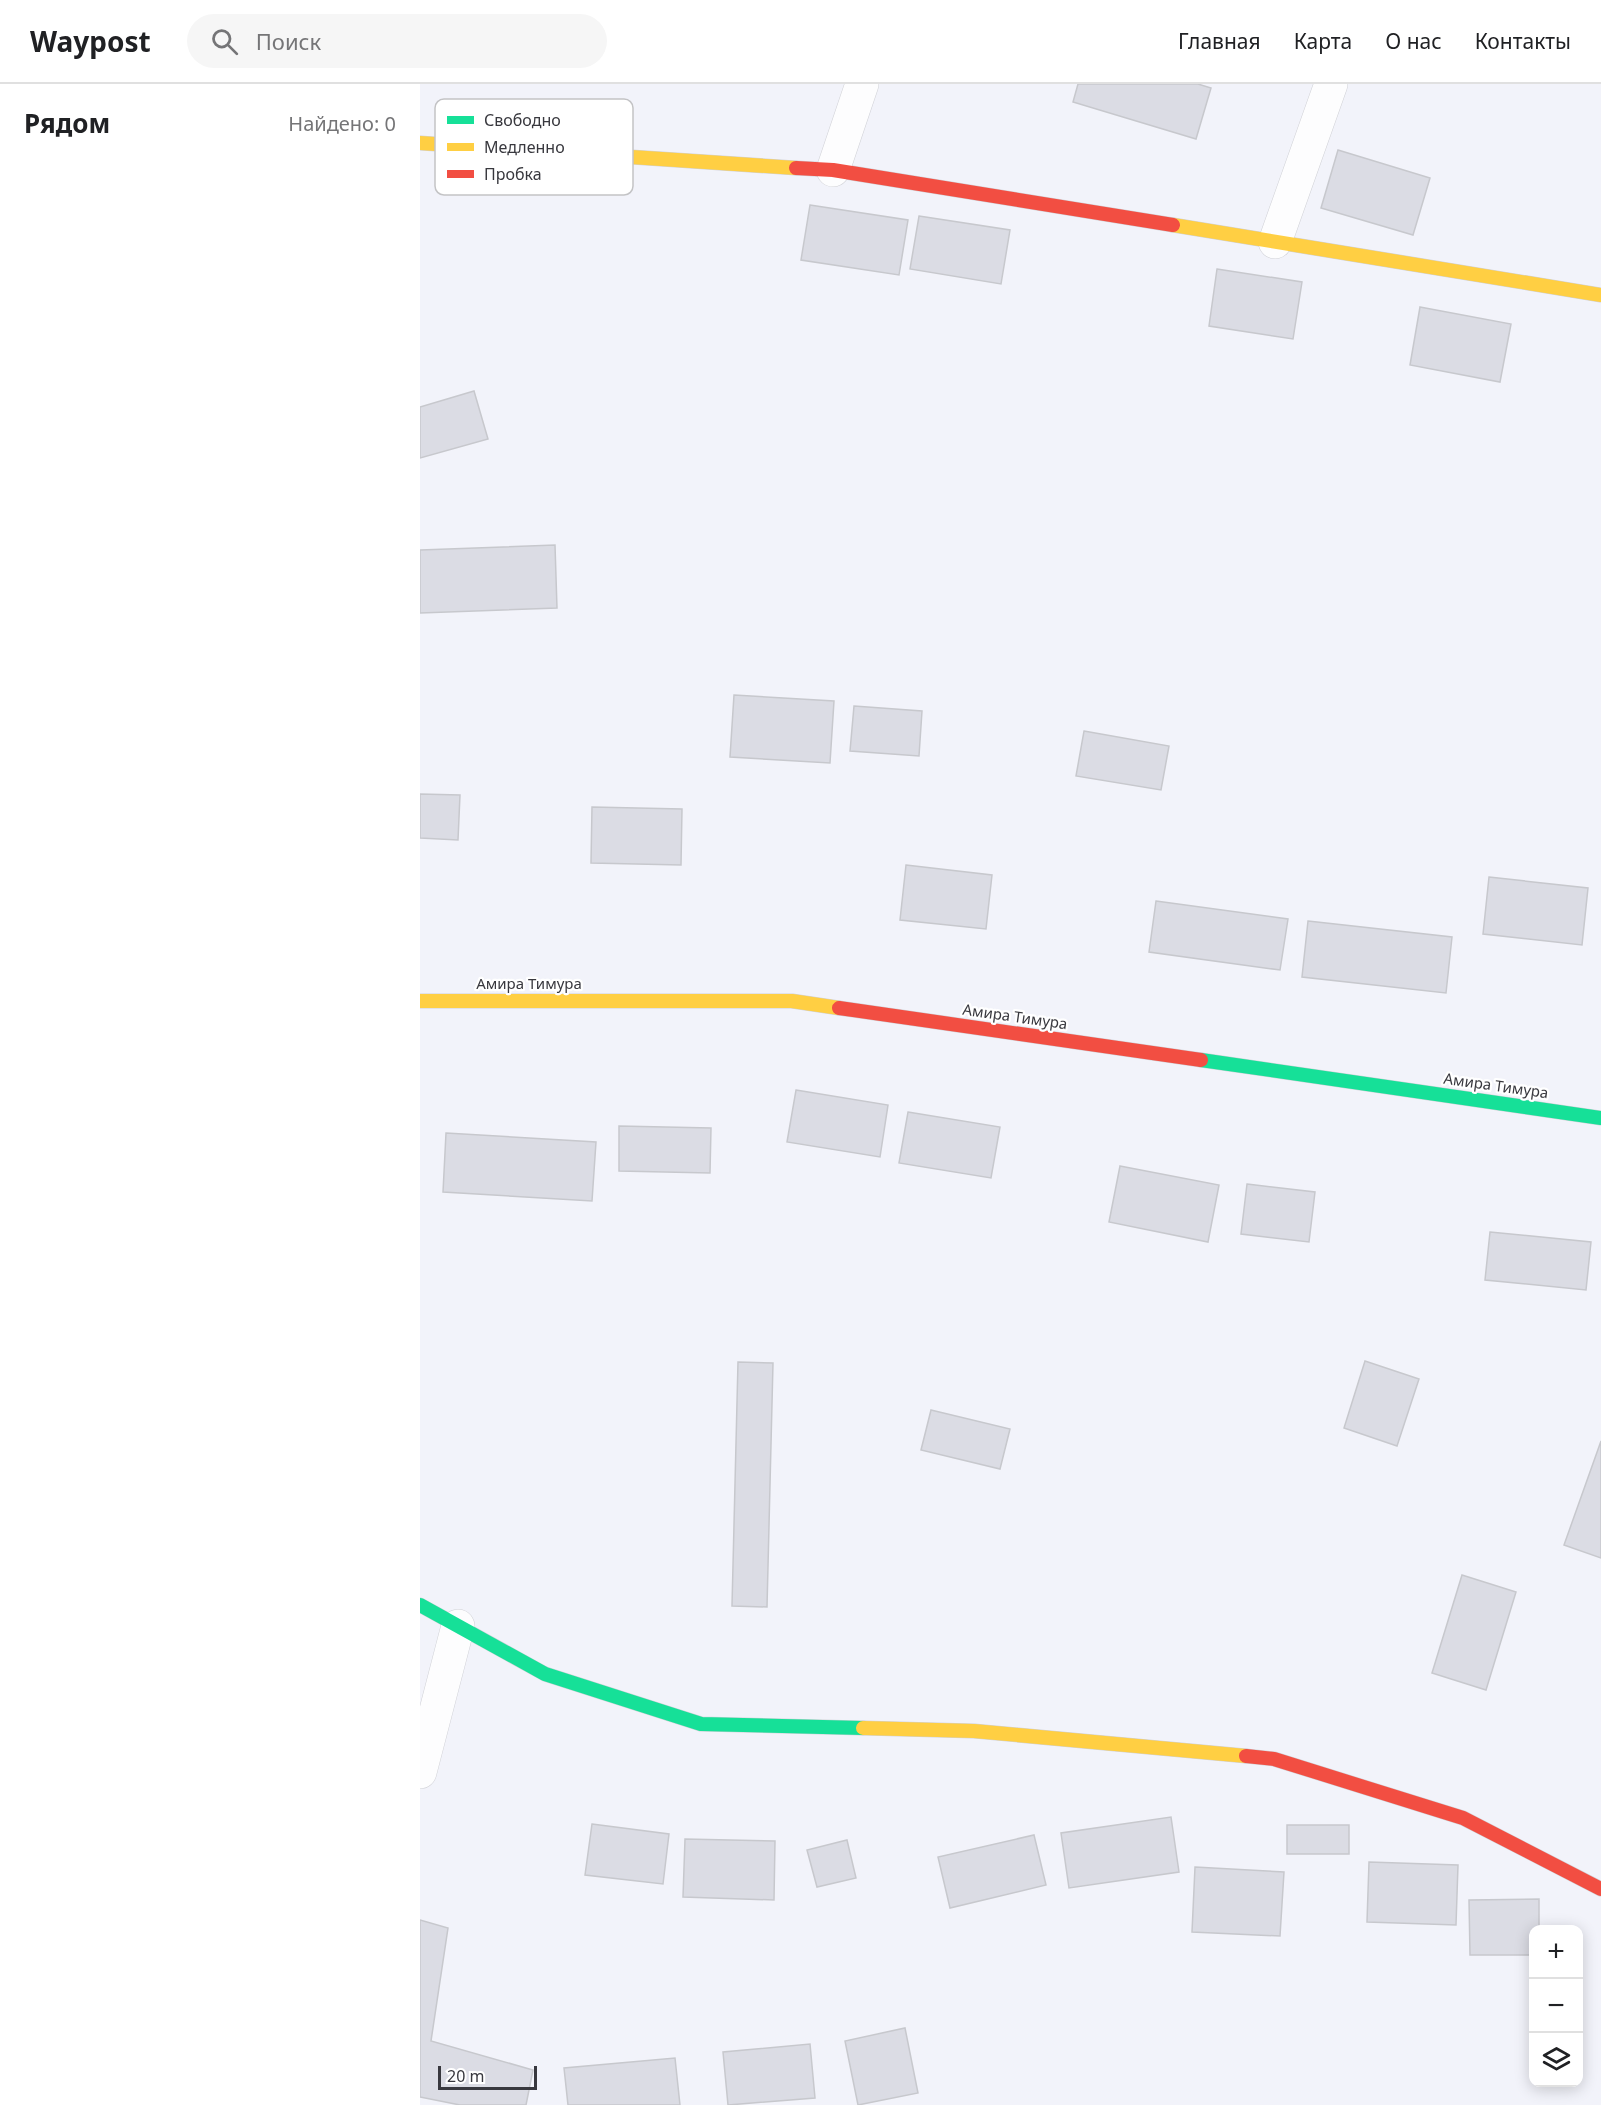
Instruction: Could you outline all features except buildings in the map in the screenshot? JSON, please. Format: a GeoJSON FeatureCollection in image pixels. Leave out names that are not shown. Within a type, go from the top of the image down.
{"type":"FeatureCollection","features":[{"type":"Feature","properties":{"kind":"street"},"geometry":{"type":"LineString","coordinates":[[833,170],[861,84]]}},
{"type":"Feature","properties":{"kind":"street"},"geometry":{"type":"LineString","coordinates":[[1275,242],[1331,84]]}},
{"type":"Feature","properties":{"kind":"street"},"geometry":{"type":"LineString","coordinates":[[420,143],[435,144]]}},
{"type":"Feature","properties":{"kind":"street"},"geometry":{"type":"LineString","coordinates":[[633,157],[833,170],[1601,295]]}},
{"type":"Feature","properties":{"kind":"street","name":"Амира Тимура"},"geometry":{"type":"LineString","coordinates":[[420,1000],[792,1001],[1601,1118]]}},
{"type":"Feature","properties":{"kind":"street"},"geometry":{"type":"LineString","coordinates":[[420,1605],[545,1674],[700,1724],[974,1731],[1274,1760],[1463,1818],[1601,1889]]}},
{"type":"Feature","properties":{"kind":"street"},"geometry":{"type":"LineString","coordinates":[[420,1772],[458,1626]]}},
{"type":"Feature","properties":{"kind":"traffic: fast"},"geometry":{"type":"LineString","coordinates":[[1201,1060],[1601,1118]]}},
{"type":"Feature","properties":{"kind":"traffic: fast"},"geometry":{"type":"LineString","coordinates":[[420,1605],[545,1674],[701,1724],[863,1728]]}},
{"type":"Feature","properties":{"kind":"traffic: slow"},"geometry":{"type":"LineString","coordinates":[[420,143],[435,144]]}},
{"type":"Feature","properties":{"kind":"traffic: slow"},"geometry":{"type":"LineString","coordinates":[[633,157],[796,168]]}},
{"type":"Feature","properties":{"kind":"traffic: slow"},"geometry":{"type":"LineString","coordinates":[[1173,225],[1601,295]]}},
{"type":"Feature","properties":{"kind":"traffic: slow"},"geometry":{"type":"LineString","coordinates":[[420,1001],[792,1001],[839,1008]]}},
{"type":"Feature","properties":{"kind":"traffic: slow"},"geometry":{"type":"LineString","coordinates":[[863,1728],[974,1731],[1246,1756]]}},
{"type":"Feature","properties":{"kind":"traffic: jam"},"geometry":{"type":"LineString","coordinates":[[796,168],[833,170],[1173,225]]}},
{"type":"Feature","properties":{"kind":"traffic: jam"},"geometry":{"type":"LineString","coordinates":[[839,1008],[1201,1060]]}},
{"type":"Feature","properties":{"kind":"traffic: jam"},"geometry":{"type":"LineString","coordinates":[[1246,1756],[1274,1759],[1463,1818],[1601,1889]]}}]}
